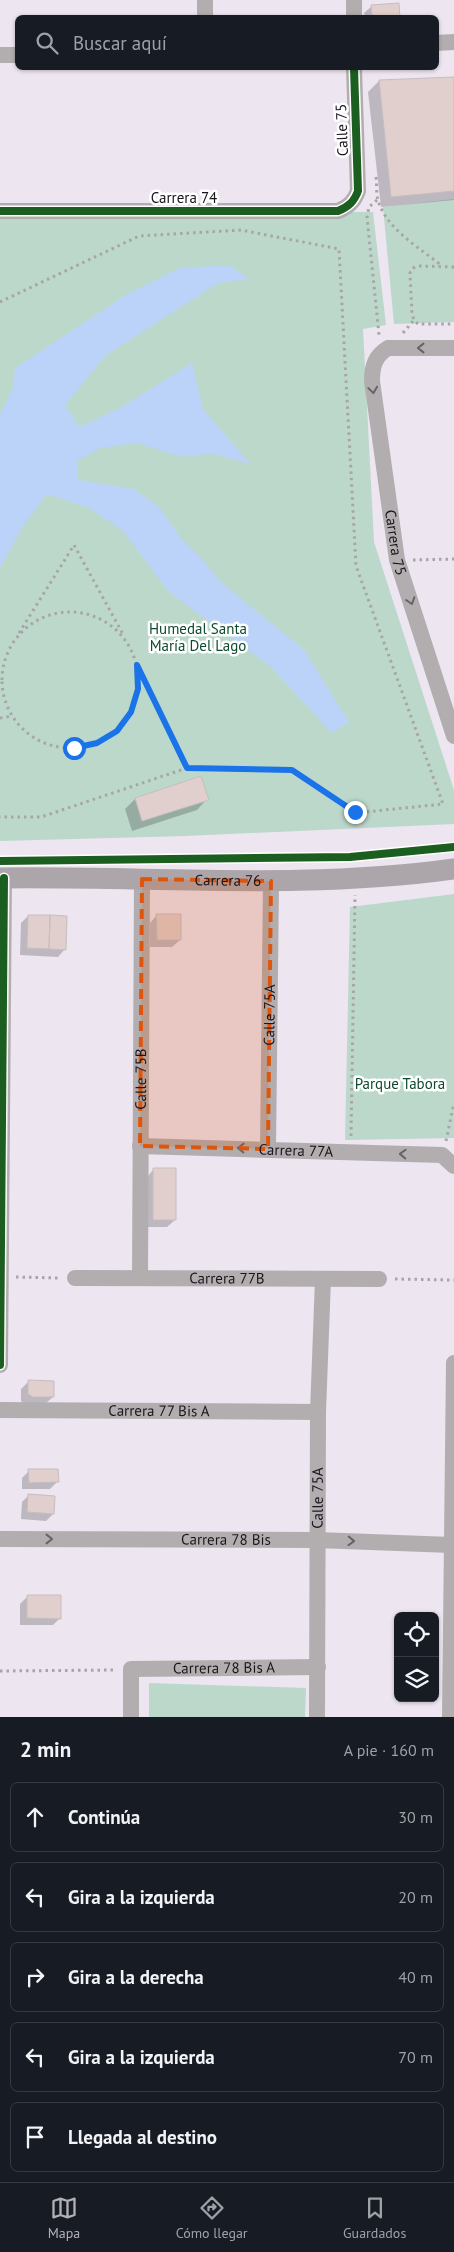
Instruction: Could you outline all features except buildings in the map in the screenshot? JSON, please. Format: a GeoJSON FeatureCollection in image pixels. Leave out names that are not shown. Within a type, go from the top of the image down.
{"type":"FeatureCollection","features":[{"type":"Feature","properties":{"kind":"main road","name":"Carrera 76"},"geometry":{"type":"LineString","coordinates":[[2,878],[271,881],[355,879],[454,869]]}},
{"type":"Feature","properties":{"kind":"street"},"geometry":{"type":"LineString","coordinates":[[205,0],[205,15]]}},
{"type":"Feature","properties":{"kind":"street"},"geometry":{"type":"LineString","coordinates":[[354,0],[354,15]]}},
{"type":"Feature","properties":{"kind":"street"},"geometry":{"type":"LineString","coordinates":[[439,43],[454,42]]}},
{"type":"Feature","properties":{"kind":"street"},"geometry":{"type":"LineString","coordinates":[[0,55],[15,55]]}},
{"type":"Feature","properties":{"kind":"street","name":"Calle 75"},"geometry":{"type":"LineString","coordinates":[[354,70],[358,191]]}},
{"type":"Feature","properties":{"kind":"street","name":"Carrera 74"},"geometry":{"type":"LineString","coordinates":[[0,211],[338,211],[352,204],[358,191]]}},
{"type":"Feature","properties":{"kind":"street"},"geometry":{"type":"LineString","coordinates":[[385,350],[454,348]]}},
{"type":"Feature","properties":{"kind":"street","name":"Carrera 75"},"geometry":{"type":"LineString","coordinates":[[385,350],[372,365],[372,381],[398,560],[449,708],[454,736]]}},
{"type":"Feature","properties":{"kind":"street"},"geometry":{"type":"LineString","coordinates":[[0,1365],[2,878]]}},
{"type":"Feature","properties":{"kind":"street","name":"Calle 75B"},"geometry":{"type":"LineString","coordinates":[[140,1278],[142,879]]}},
{"type":"Feature","properties":{"kind":"street","name":"Calle 75A"},"geometry":{"type":"LineString","coordinates":[[268,1149],[271,881]]}},
{"type":"Feature","properties":{"kind":"street","name":"Carrera 77A"},"geometry":{"type":"LineString","coordinates":[[140,1146],[350,1152],[449,1160]]}},
{"type":"Feature","properties":{"kind":"street","name":"Carrera 77B"},"geometry":{"type":"LineString","coordinates":[[75,1278],[379,1279]]}},
{"type":"Feature","properties":{"kind":"street","name":"Calle 75A"},"geometry":{"type":"LineString","coordinates":[[317,1717],[316,1540],[323,1279]]}},
{"type":"Feature","properties":{"kind":"street"},"geometry":{"type":"LineString","coordinates":[[450,1717],[454,1363]]}},
{"type":"Feature","properties":{"kind":"street","name":"Carrera 77 Bis A"},"geometry":{"type":"LineString","coordinates":[[0,1410],[318,1412]]}},
{"type":"Feature","properties":{"kind":"street","name":"Carrera 78 Bis"},"geometry":{"type":"LineString","coordinates":[[0,1538],[316,1540],[452,1545]]}},
{"type":"Feature","properties":{"kind":"street","name":"Carrera 78 Bis A"},"geometry":{"type":"LineString","coordinates":[[130,1670],[318,1667]]}},
{"type":"Feature","properties":{"kind":"street"},"geometry":{"type":"LineString","coordinates":[[130,1670],[132,1717]]}},
{"type":"Feature","properties":{"kind":"path"},"geometry":{"type":"LineString","coordinates":[[375,170],[378,200],[384,215],[393,226],[442,266]]}},
{"type":"Feature","properties":{"kind":"path"},"geometry":{"type":"LineString","coordinates":[[378,200],[369,207],[367,217],[385,350]]}},
{"type":"Feature","properties":{"kind":"path"},"geometry":{"type":"LineString","coordinates":[[0,302],[139,236],[241,230],[339,249],[356,566],[444,804],[355,812],[292,770],[187,768],[41,817],[0,817]]}},
{"type":"Feature","properties":{"kind":"path"},"geometry":{"type":"LineString","coordinates":[[454,267],[420,266],[413,268],[410,273],[414,320],[418,324],[454,324]]}},
{"type":"Feature","properties":{"kind":"path"},"geometry":{"type":"LineString","coordinates":[[137,665],[138,689],[131,712],[117,731],[97,743],[74,748],[50,745],[29,734],[12,716],[4,696],[2,675],[6,654],[74,545],[128,643],[187,768]]}},
{"type":"Feature","properties":{"kind":"path"},"geometry":{"type":"LineString","coordinates":[[398,560],[454,559]]}},
{"type":"Feature","properties":{"kind":"path"},"geometry":{"type":"LineString","coordinates":[[17,636],[33,622],[53,613],[74,611],[95,616],[114,627],[128,643]]}},
{"type":"Feature","properties":{"kind":"path"},"geometry":{"type":"LineString","coordinates":[[0,718],[12,716]]}},
{"type":"Feature","properties":{"kind":"path"},"geometry":{"type":"LineString","coordinates":[[350,1152],[355,892]]}},
{"type":"Feature","properties":{"kind":"path"},"geometry":{"type":"LineString","coordinates":[[449,1160],[454,1103]]}},
{"type":"Feature","properties":{"kind":"path"},"geometry":{"type":"LineString","coordinates":[[1,1277],[75,1278]]}},
{"type":"Feature","properties":{"kind":"path"},"geometry":{"type":"LineString","coordinates":[[379,1279],[454,1280]]}},
{"type":"Feature","properties":{"kind":"path"},"geometry":{"type":"LineString","coordinates":[[0,1671],[130,1670]]}},
{"type":"Feature","properties":{"kind":"highlighted area"},"geometry":{"type":"Polygon","coordinates":[[[142,879],[271,881],[268,1149],[140,1146],[142,879]]]}},
{"type":"Feature","properties":{"kind":"green space"},"geometry":{"type":"Polygon","coordinates":[[[454,199],[454,322],[394,324],[383,207],[454,199]]]}},
{"type":"Feature","properties":{"kind":"green space","name":"Humedal Santa María Del Lago"},"geometry":{"type":"Polygon","coordinates":[[[0,212],[373,212],[386,325],[363,329],[374,542],[454,790],[454,824],[186,836],[0,841],[0,212]]]}},
{"type":"Feature","properties":{"kind":"green space","name":"Parque Tabora"},"geometry":{"type":"Polygon","coordinates":[[[454,894],[454,1138],[345,1140],[350,907],[454,894]]]}},
{"type":"Feature","properties":{"kind":"green space"},"geometry":{"type":"Polygon","coordinates":[[[149,1683],[306,1688],[305,1717],[149,1717],[149,1683]]]}},
{"type":"Feature","properties":{"kind":"water"},"geometry":{"type":"Polygon","coordinates":[[[229,265],[249,279],[218,283],[105,356],[65,405],[79,427],[120,408],[192,363],[203,409],[250,464],[215,454],[179,456],[137,443],[100,448],[77,461],[78,480],[134,489],[159,507],[181,538],[221,582],[304,650],[349,722],[332,733],[270,666],[169,592],[123,531],[89,508],[47,494],[23,526],[0,568],[0,415],[12,390],[15,368],[126,295],[180,268],[229,265]]]}},
{"type":"Feature","properties":{"kind":"cycle path"},"geometry":{"type":"LineString","coordinates":[[0,211],[338,211],[350,204],[358,191],[354,70]]}},
{"type":"Feature","properties":{"kind":"cycle path"},"geometry":{"type":"LineString","coordinates":[[0,861],[350,857],[454,847]]}},
{"type":"Feature","properties":{"kind":"cycle path"},"geometry":{"type":"LineString","coordinates":[[0,1365],[4,878]]}},
{"type":"Feature","properties":{"kind":"route"},"geometry":{"type":"LineString","coordinates":[[74,748],[97,743],[117,731],[131,712],[138,689],[137,665],[187,768],[292,770],[355,812]]}}]}
